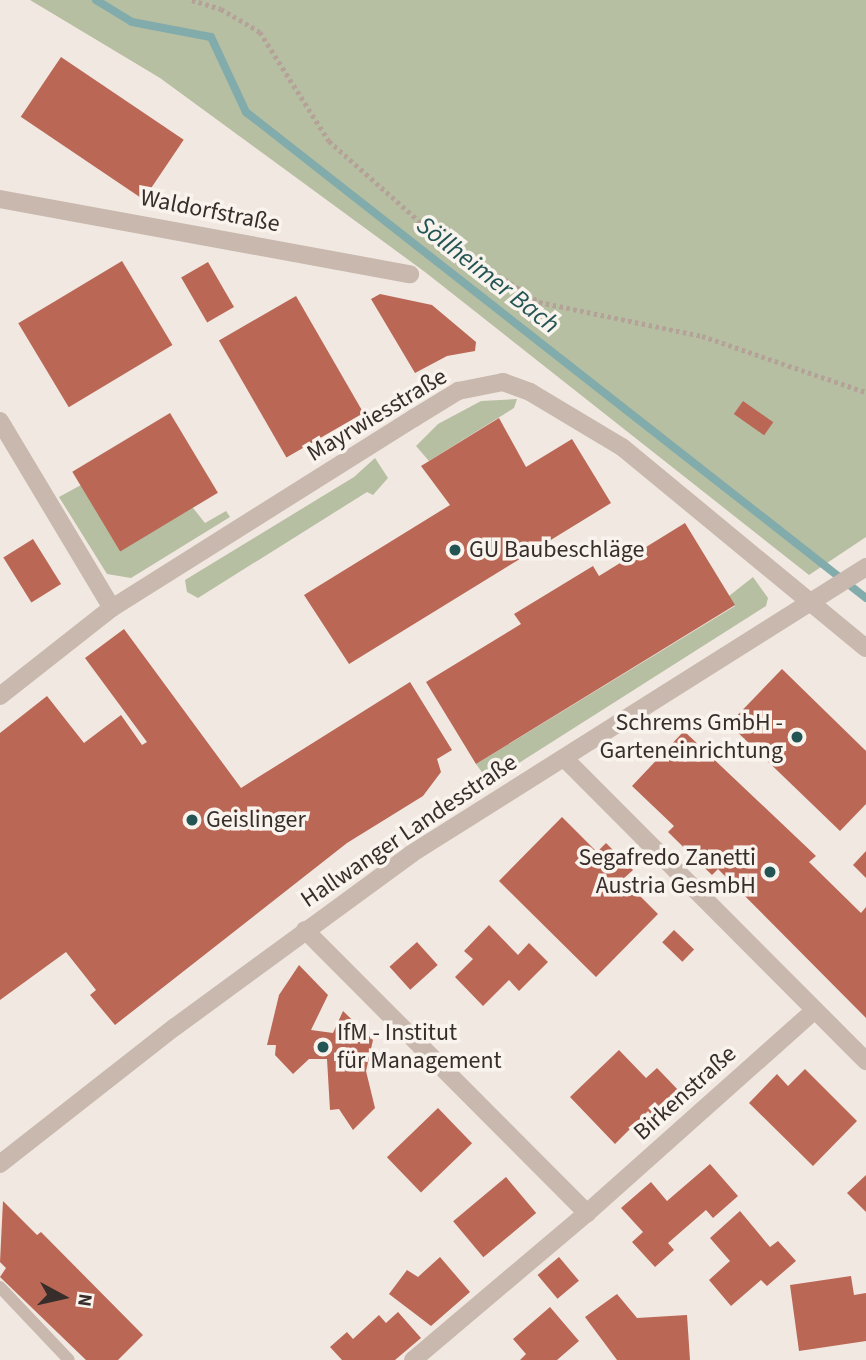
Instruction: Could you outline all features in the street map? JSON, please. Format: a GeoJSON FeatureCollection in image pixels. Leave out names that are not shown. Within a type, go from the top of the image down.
{"type":"FeatureCollection","features":[{"type":"Feature","properties":{"kind":"street","name":"Waldorfstraße"},"geometry":{"type":"LineString","coordinates":[[0,199],[410,274]]}},
{"type":"Feature","properties":{"kind":"street","name":"Mayrwiesstraße"},"geometry":{"type":"LineString","coordinates":[[0,696],[112,608],[458,391],[503,382],[530,392],[622,447],[813,601],[866,648]]}},
{"type":"Feature","properties":{"kind":"street"},"geometry":{"type":"LineString","coordinates":[[0,421],[112,608]]}},
{"type":"Feature","properties":{"kind":"street","name":"Hallwanger Landesstraße"},"geometry":{"type":"LineString","coordinates":[[0,1164],[305,930],[411,854],[866,567]]}},
{"type":"Feature","properties":{"kind":"street"},"geometry":{"type":"LineString","coordinates":[[564,758],[866,1061]]}},
{"type":"Feature","properties":{"kind":"street"},"geometry":{"type":"LineString","coordinates":[[305,930],[587,1213]]}},
{"type":"Feature","properties":{"kind":"street","name":"Birkenstraße"},"geometry":{"type":"LineString","coordinates":[[413,1360],[587,1213],[815,1010]]}},
{"type":"Feature","properties":{"kind":"lane"},"geometry":{"type":"LineString","coordinates":[[0,1287],[69,1360]]}},
{"type":"Feature","properties":{"kind":"path"},"geometry":{"type":"LineString","coordinates":[[192,0],[221,9],[260,32],[329,141],[428,229],[540,303],[702,336],[866,392]]}},
{"type":"Feature","properties":{"kind":"green space"},"geometry":{"type":"Polygon","coordinates":[[[30,0],[866,0],[866,537],[809,575],[425,272],[160,78],[30,0]]]}},
{"type":"Feature","properties":{"kind":"green space"},"geometry":{"type":"Polygon","coordinates":[[[517,399],[514,408],[429,461],[416,446],[438,424],[481,401],[517,399]]]}},
{"type":"Feature","properties":{"kind":"green space"},"geometry":{"type":"Polygon","coordinates":[[[375,458],[388,478],[373,495],[367,492],[198,598],[187,592],[185,580],[354,477],[375,458]]]}},
{"type":"Feature","properties":{"kind":"green space"},"geometry":{"type":"Polygon","coordinates":[[[81,485],[193,508],[205,523],[226,511],[230,517],[131,578],[107,574],[59,497],[81,485]]]}},
{"type":"Feature","properties":{"kind":"green space"},"geometry":{"type":"Polygon","coordinates":[[[753,577],[768,598],[766,606],[489,782],[476,764],[735,606],[729,596],[753,577]]]}},
{"type":"Feature","properties":{"kind":"building"},"geometry":{"type":"Polygon","coordinates":[[[61,57],[184,140],[143,199],[21,117],[61,57]]]}},
{"type":"Feature","properties":{"kind":"building"},"geometry":{"type":"Polygon","coordinates":[[[122,261],[172,345],[69,407],[18,323],[122,261]]]}},
{"type":"Feature","properties":{"kind":"building"},"geometry":{"type":"Polygon","coordinates":[[[208,262],[234,307],[207,323],[181,278],[208,262]]]}},
{"type":"Feature","properties":{"kind":"building"},"geometry":{"type":"Polygon","coordinates":[[[380,294],[432,305],[476,342],[475,351],[447,356],[415,373],[371,299],[380,294]]]}},
{"type":"Feature","properties":{"kind":"building"},"geometry":{"type":"Polygon","coordinates":[[[296,296],[364,413],[286,457],[219,340],[296,296]]]}},
{"type":"Feature","properties":{"kind":"building"},"geometry":{"type":"Polygon","coordinates":[[[743,401],[773,422],[764,435],[734,414],[743,401]]]}},
{"type":"Feature","properties":{"kind":"building"},"geometry":{"type":"Polygon","coordinates":[[[170,413],[218,493],[120,551],[72,472],[170,413]]]}},
{"type":"Feature","properties":{"kind":"building","name":"GU Baubeschläge"},"geometry":{"type":"Polygon","coordinates":[[[499,418],[526,467],[572,439],[611,503],[349,664],[304,595],[450,505],[421,466],[499,418]]]}},
{"type":"Feature","properties":{"kind":"building"},"geometry":{"type":"Polygon","coordinates":[[[685,523],[735,605],[476,764],[426,682],[521,624],[514,614],[593,566],[599,576],[685,523]]]}},
{"type":"Feature","properties":{"kind":"building"},"geometry":{"type":"Polygon","coordinates":[[[33,539],[61,584],[31,602],[3,558],[33,539]]]}},
{"type":"Feature","properties":{"kind":"building","name":"Geislinger"},"geometry":{"type":"Polygon","coordinates":[[[124,629],[241,788],[410,682],[452,750],[437,759],[441,772],[423,796],[347,843],[115,1025],[90,995],[96,990],[66,952],[0,1000],[0,733],[47,696],[84,743],[121,715],[142,745],[147,742],[85,658],[124,629]]]}},
{"type":"Feature","properties":{"kind":"building","name":"Schrems GmbH - Garteneinrichtung"},"geometry":{"type":"Polygon","coordinates":[[[782,669],[866,751],[866,804],[840,831],[729,724],[782,669]]]}},
{"type":"Feature","properties":{"kind":"building","name":"Segafredo Zanetti Austria GesmbH"},"geometry":{"type":"Polygon","coordinates":[[[684,731],[816,856],[809,862],[861,913],[866,907],[866,1018],[718,869],[712,875],[668,832],[674,826],[632,786],[684,731]]]}},
{"type":"Feature","properties":{"kind":"building"},"geometry":{"type":"Polygon","coordinates":[[[562,817],[597,852],[606,843],[633,870],[623,879],[658,914],[596,977],[499,881],[562,817]]]}},
{"type":"Feature","properties":{"kind":"building"},"geometry":{"type":"Polygon","coordinates":[[[866,851],[866,878],[853,865],[866,851]]]}},
{"type":"Feature","properties":{"kind":"building"},"geometry":{"type":"Polygon","coordinates":[[[489,925],[518,955],[529,943],[548,962],[519,991],[509,980],[483,1006],[455,977],[473,959],[464,951],[489,925]]]}},
{"type":"Feature","properties":{"kind":"building"},"geometry":{"type":"Polygon","coordinates":[[[674,930],[694,949],[682,962],[662,942],[674,930]]]}},
{"type":"Feature","properties":{"kind":"building"},"geometry":{"type":"Polygon","coordinates":[[[417,942],[438,965],[410,990],[390,967],[417,942]]]}},
{"type":"Feature","properties":{"kind":"building","name":"IfM - Institut für Management"},"geometry":{"type":"Polygon","coordinates":[[[299,965],[328,995],[311,1030],[333,1033],[343,1011],[373,1040],[366,1071],[375,1108],[353,1130],[339,1109],[330,1110],[327,1059],[309,1059],[293,1074],[275,1055],[276,1045],[267,1045],[279,995],[299,965]]]}},
{"type":"Feature","properties":{"kind":"building"},"geometry":{"type":"Polygon","coordinates":[[[619,1050],[646,1078],[657,1068],[680,1092],[654,1118],[648,1111],[615,1144],[570,1097],[619,1050]]]}},
{"type":"Feature","properties":{"kind":"building"},"geometry":{"type":"Polygon","coordinates":[[[805,1069],[857,1121],[813,1166],[749,1103],[777,1074],[788,1086],[805,1069]]]}},
{"type":"Feature","properties":{"kind":"building"},"geometry":{"type":"Polygon","coordinates":[[[438,1108],[472,1143],[421,1193],[387,1157],[438,1108]]]}},
{"type":"Feature","properties":{"kind":"building"},"geometry":{"type":"Polygon","coordinates":[[[710,1164],[738,1196],[713,1218],[706,1210],[668,1243],[674,1250],[655,1267],[632,1242],[643,1232],[621,1208],[651,1182],[667,1201],[710,1164]]]}},
{"type":"Feature","properties":{"kind":"building"},"geometry":{"type":"Polygon","coordinates":[[[866,1175],[866,1212],[847,1193],[866,1175]]]}},
{"type":"Feature","properties":{"kind":"building"},"geometry":{"type":"Polygon","coordinates":[[[506,1177],[536,1213],[483,1257],[453,1221],[506,1177]]]}},
{"type":"Feature","properties":{"kind":"building"},"geometry":{"type":"Polygon","coordinates":[[[3,1201],[37,1235],[41,1232],[143,1335],[118,1360],[86,1360],[0,1277],[6,1268],[0,1262],[3,1201]]]}},
{"type":"Feature","properties":{"kind":"building"},"geometry":{"type":"Polygon","coordinates":[[[740,1211],[770,1247],[778,1241],[796,1261],[767,1286],[761,1280],[731,1306],[709,1280],[730,1261],[710,1238],[740,1211]]]}},
{"type":"Feature","properties":{"kind":"building"},"geometry":{"type":"Polygon","coordinates":[[[440,1257],[470,1292],[431,1326],[389,1294],[407,1270],[418,1277],[440,1257]]]}},
{"type":"Feature","properties":{"kind":"building"},"geometry":{"type":"Polygon","coordinates":[[[559,1257],[579,1281],[557,1299],[538,1275],[559,1257]]]}},
{"type":"Feature","properties":{"kind":"building"},"geometry":{"type":"Polygon","coordinates":[[[851,1276],[854,1295],[866,1293],[866,1341],[799,1351],[790,1285],[851,1276]]]}},
{"type":"Feature","properties":{"kind":"building"},"geometry":{"type":"Polygon","coordinates":[[[617,1294],[637,1318],[687,1315],[690,1360],[617,1360],[585,1317],[617,1294]]]}},
{"type":"Feature","properties":{"kind":"building"},"geometry":{"type":"Polygon","coordinates":[[[550,1307],[579,1341],[557,1360],[520,1360],[526,1354],[513,1339],[550,1307]]]}},
{"type":"Feature","properties":{"kind":"building"},"geometry":{"type":"Polygon","coordinates":[[[398,1312],[421,1338],[395,1360],[342,1360],[330,1347],[347,1332],[353,1339],[379,1315],[386,1323],[398,1312]]]}},
{"type":"Feature","properties":{"kind":"waterway","name":"Söllheimer Bach"},"geometry":{"type":"LineString","coordinates":[[96,0],[132,22],[211,37],[246,112],[866,598]]}},
{"type":"Feature","properties":{"kind":"place","name":"GU Baubeschläge"},"geometry":{"type":"Point","coordinates":[455,550]}},
{"type":"Feature","properties":{"kind":"place","name":"Schrems GmbH - Garteneinrichtung"},"geometry":{"type":"Point","coordinates":[797,737]}},
{"type":"Feature","properties":{"kind":"place","name":"Geislinger"},"geometry":{"type":"Point","coordinates":[192,820]}},
{"type":"Feature","properties":{"kind":"place","name":"Segafredo Zanetti Austria GesmbH"},"geometry":{"type":"Point","coordinates":[770,872]}},
{"type":"Feature","properties":{"kind":"place","name":"IfM - Institut für Management"},"geometry":{"type":"Point","coordinates":[323,1047]}}]}
